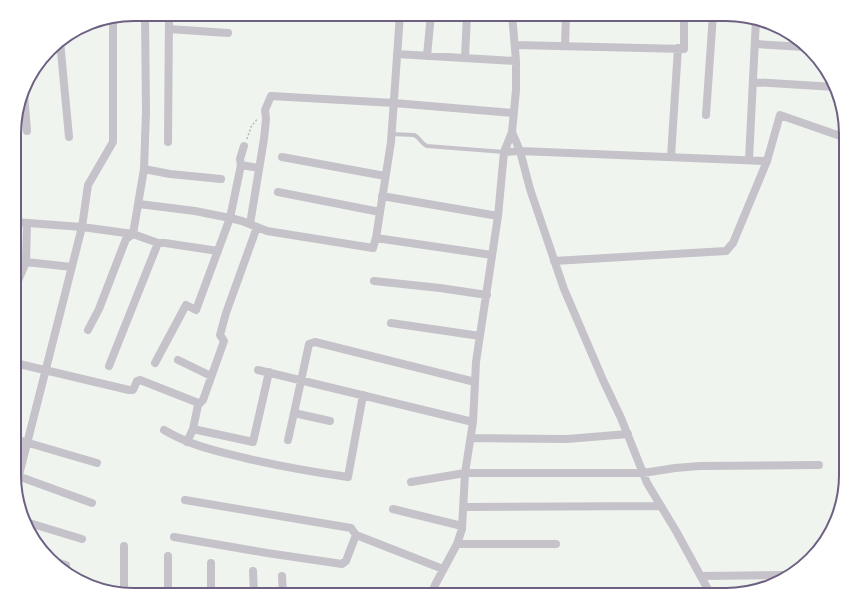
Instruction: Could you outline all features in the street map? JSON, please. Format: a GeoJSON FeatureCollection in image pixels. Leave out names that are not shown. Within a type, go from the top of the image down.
{"type":"FeatureCollection","features":[{"type":"Feature","properties":{"kind":"street"},"geometry":{"type":"LineString","coordinates":[[88,330],[99,309],[126,239],[133,234],[139,204],[144,169],[146,112],[145,21]]}},
{"type":"Feature","properties":{"kind":"street"},"geometry":{"type":"LineString","coordinates":[[168,142],[169,21]]}},
{"type":"Feature","properties":{"kind":"street"},"geometry":{"type":"LineString","coordinates":[[139,204],[195,211],[230,218],[267,231],[373,248],[376,238],[391,134],[399,21]]}},
{"type":"Feature","properties":{"kind":"street"},"geometry":{"type":"LineString","coordinates":[[427,56],[430,21]]}},
{"type":"Feature","properties":{"kind":"street"},"geometry":{"type":"LineString","coordinates":[[465,58],[467,21]]}},
{"type":"Feature","properties":{"kind":"street"},"geometry":{"type":"LineString","coordinates":[[434,588],[456,544],[462,526],[465,473],[473,422],[476,362],[498,216],[504,152],[512,132],[516,90],[516,61],[513,21]]}},
{"type":"Feature","properties":{"kind":"street"},"geometry":{"type":"LineString","coordinates":[[565,46],[566,21]]}},
{"type":"Feature","properties":{"kind":"street"},"geometry":{"type":"LineString","coordinates":[[515,44],[684,49],[684,21]]}},
{"type":"Feature","properties":{"kind":"street"},"geometry":{"type":"LineString","coordinates":[[706,116],[713,21]]}},
{"type":"Feature","properties":{"kind":"street"},"geometry":{"type":"LineString","coordinates":[[21,462],[46,371],[82,227],[88,185],[113,142],[112,24]]}},
{"type":"Feature","properties":{"kind":"street"},"geometry":{"type":"LineString","coordinates":[[749,160],[756,25]]}},
{"type":"Feature","properties":{"kind":"street"},"geometry":{"type":"LineString","coordinates":[[169,29],[228,33]]}},
{"type":"Feature","properties":{"kind":"street"},"geometry":{"type":"LineString","coordinates":[[755,44],[798,47]]}},
{"type":"Feature","properties":{"kind":"street"},"geometry":{"type":"LineString","coordinates":[[61,48],[69,137]]}},
{"type":"Feature","properties":{"kind":"street"},"geometry":{"type":"LineString","coordinates":[[671,157],[678,48]]}},
{"type":"Feature","properties":{"kind":"street"},"geometry":{"type":"LineString","coordinates":[[397,54],[516,61]]}},
{"type":"Feature","properties":{"kind":"street"},"geometry":{"type":"LineString","coordinates":[[753,82],[828,87]]}},
{"type":"Feature","properties":{"kind":"street"},"geometry":{"type":"LineString","coordinates":[[187,442],[193,429],[198,405],[202,400],[224,341],[220,335],[253,226],[259,168],[266,126],[265,110],[272,96],[394,103],[513,113]]}},
{"type":"Feature","properties":{"kind":"street"},"geometry":{"type":"LineString","coordinates":[[25,105],[27,131]]}},
{"type":"Feature","properties":{"kind":"street"},"geometry":{"type":"LineString","coordinates":[[554,261],[726,251],[733,243],[767,161],[780,115],[839,136]]}},
{"type":"Feature","properties":{"kind":"street"},"geometry":{"type":"LineString","coordinates":[[512,132],[520,151],[530,189],[564,289],[628,434],[647,483],[707,588]]}},
{"type":"Feature","properties":{"kind":"street"},"geometry":{"type":"LineString","coordinates":[[155,363],[186,305],[196,310],[230,218],[241,165],[240,159],[244,146]]}},
{"type":"Feature","properties":{"kind":"street"},"geometry":{"type":"LineString","coordinates":[[504,152],[520,151],[767,161]]}},
{"type":"Feature","properties":{"kind":"street"},"geometry":{"type":"LineString","coordinates":[[282,157],[385,176]]}},
{"type":"Feature","properties":{"kind":"street"},"geometry":{"type":"LineString","coordinates":[[241,165],[259,168]]}},
{"type":"Feature","properties":{"kind":"street"},"geometry":{"type":"LineString","coordinates":[[144,169],[170,174],[221,179]]}},
{"type":"Feature","properties":{"kind":"street"},"geometry":{"type":"LineString","coordinates":[[278,192],[380,212]]}},
{"type":"Feature","properties":{"kind":"street"},"geometry":{"type":"LineString","coordinates":[[382,196],[498,216]]}},
{"type":"Feature","properties":{"kind":"street"},"geometry":{"type":"LineString","coordinates":[[21,222],[82,227],[133,234],[158,243],[165,242],[218,251]]}},
{"type":"Feature","properties":{"kind":"street"},"geometry":{"type":"LineString","coordinates":[[21,272],[26,262],[27,223]]}},
{"type":"Feature","properties":{"kind":"street"},"geometry":{"type":"LineString","coordinates":[[376,238],[492,255]]}},
{"type":"Feature","properties":{"kind":"street"},"geometry":{"type":"LineString","coordinates":[[109,366],[158,243]]}},
{"type":"Feature","properties":{"kind":"street"},"geometry":{"type":"LineString","coordinates":[[26,262],[72,266]]}},
{"type":"Feature","properties":{"kind":"street"},"geometry":{"type":"LineString","coordinates":[[374,281],[487,295]]}},
{"type":"Feature","properties":{"kind":"street"},"geometry":{"type":"LineString","coordinates":[[391,323],[480,336]]}},
{"type":"Feature","properties":{"kind":"street"},"geometry":{"type":"LineString","coordinates":[[288,440],[300,379],[309,344],[315,342],[475,382]]}},
{"type":"Feature","properties":{"kind":"street"},"geometry":{"type":"LineString","coordinates":[[178,360],[211,376]]}},
{"type":"Feature","properties":{"kind":"street"},"geometry":{"type":"LineString","coordinates":[[21,365],[129,390],[132,390],[137,380],[140,380],[196,402],[198,405]]}},
{"type":"Feature","properties":{"kind":"street"},"geometry":{"type":"LineString","coordinates":[[258,370],[473,422]]}},
{"type":"Feature","properties":{"kind":"street"},"geometry":{"type":"LineString","coordinates":[[193,429],[253,442],[269,372]]}},
{"type":"Feature","properties":{"kind":"street"},"geometry":{"type":"LineString","coordinates":[[164,430],[187,442],[204,448],[272,465],[348,477],[363,395]]}},
{"type":"Feature","properties":{"kind":"street"},"geometry":{"type":"LineString","coordinates":[[294,413],[330,421]]}},
{"type":"Feature","properties":{"kind":"street"},"geometry":{"type":"LineString","coordinates":[[471,438],[567,439],[628,434]]}},
{"type":"Feature","properties":{"kind":"street"},"geometry":{"type":"LineString","coordinates":[[21,441],[97,463]]}},
{"type":"Feature","properties":{"kind":"street"},"geometry":{"type":"LineString","coordinates":[[411,482],[465,473],[643,473],[700,466],[819,465]]}},
{"type":"Feature","properties":{"kind":"street"},"geometry":{"type":"LineString","coordinates":[[21,476],[92,503]]}},
{"type":"Feature","properties":{"kind":"street"},"geometry":{"type":"LineString","coordinates":[[184,500],[351,528],[356,535],[443,570]]}},
{"type":"Feature","properties":{"kind":"street"},"geometry":{"type":"LineString","coordinates":[[463,507],[661,506]]}},
{"type":"Feature","properties":{"kind":"street"},"geometry":{"type":"LineString","coordinates":[[393,509],[462,526]]}},
{"type":"Feature","properties":{"kind":"street"},"geometry":{"type":"LineString","coordinates":[[33,524],[82,539]]}},
{"type":"Feature","properties":{"kind":"street"},"geometry":{"type":"LineString","coordinates":[[174,537],[342,564],[346,561],[356,535]]}},
{"type":"Feature","properties":{"kind":"street"},"geometry":{"type":"LineString","coordinates":[[456,544],[556,544]]}},
{"type":"Feature","properties":{"kind":"street"},"geometry":{"type":"LineString","coordinates":[[124,546],[124,588]]}},
{"type":"Feature","properties":{"kind":"street"},"geometry":{"type":"LineString","coordinates":[[168,556],[168,588]]}},
{"type":"Feature","properties":{"kind":"street"},"geometry":{"type":"LineString","coordinates":[[211,563],[211,588]]}},
{"type":"Feature","properties":{"kind":"street"},"geometry":{"type":"LineString","coordinates":[[253,571],[254,588]]}},
{"type":"Feature","properties":{"kind":"street"},"geometry":{"type":"LineString","coordinates":[[700,576],[778,575]]}},
{"type":"Feature","properties":{"kind":"street"},"geometry":{"type":"LineString","coordinates":[[282,576],[283,588]]}},
{"type":"Feature","properties":{"kind":"lane"},"geometry":{"type":"LineString","coordinates":[[391,134],[414,135],[427,146],[504,152]]}},
{"type":"Feature","properties":{"kind":"path"},"geometry":{"type":"LineString","coordinates":[[244,146],[251,127],[265,110]]}}]}
